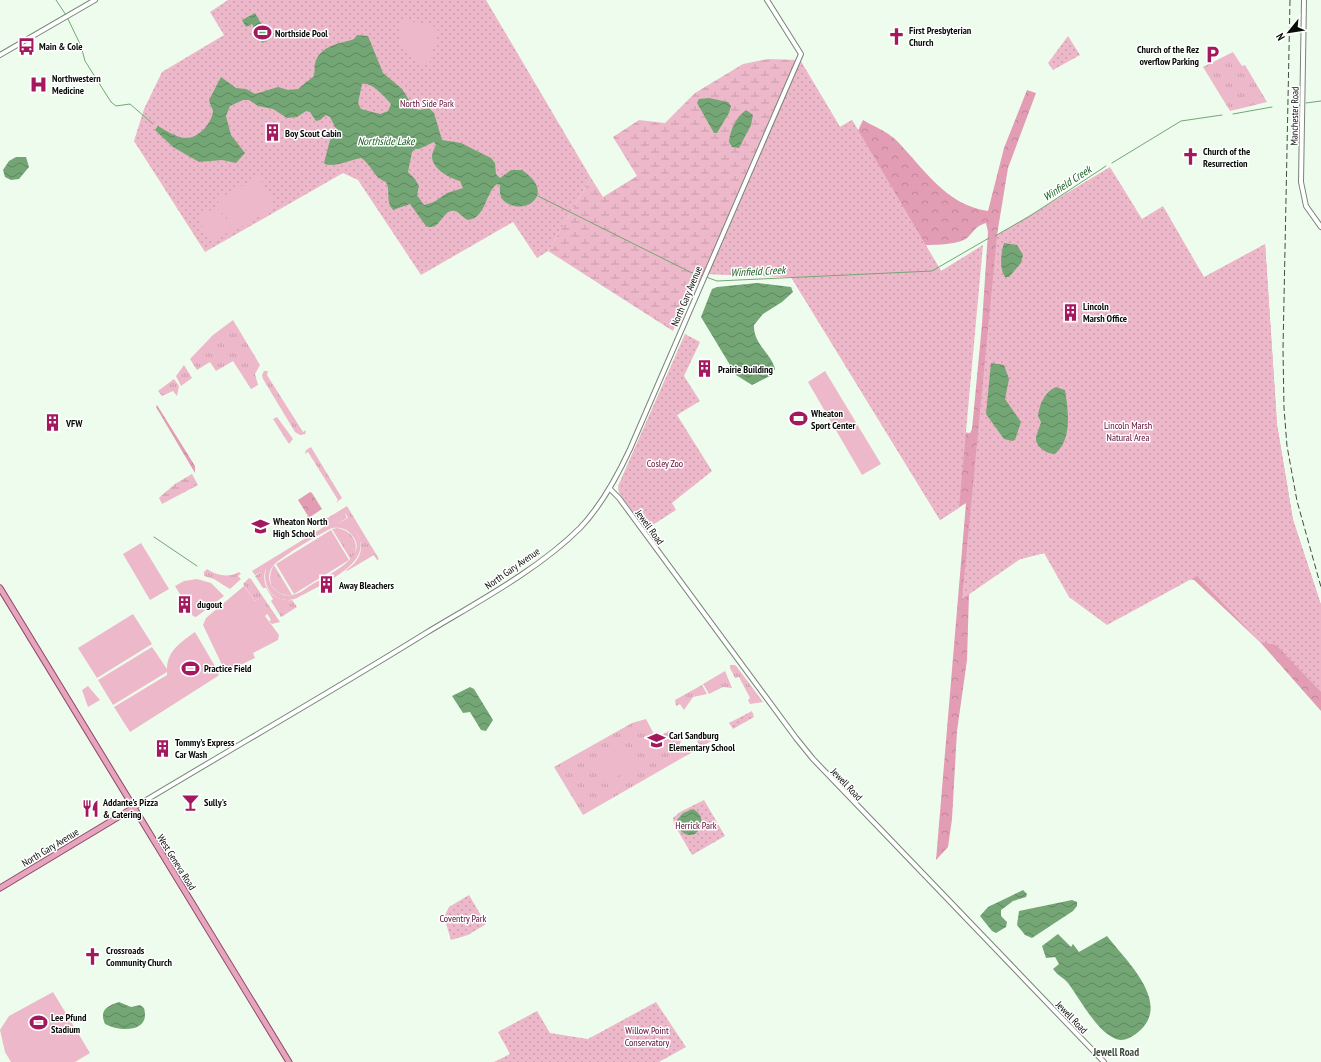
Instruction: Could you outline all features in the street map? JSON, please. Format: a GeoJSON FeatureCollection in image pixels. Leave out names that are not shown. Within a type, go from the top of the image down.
{"type":"FeatureCollection","features":[{"type":"Feature","properties":{"kind":"main road","name":"West Geneva Road"},"geometry":{"type":"LineString","coordinates":[[0,588],[289,1062]]}},
{"type":"Feature","properties":{"kind":"main road","name":"North Gary Avenue"},"geometry":{"type":"LineString","coordinates":[[0,888],[134,808]]}},
{"type":"Feature","properties":{"kind":"street"},"geometry":{"type":"LineString","coordinates":[[0,55],[95,0]]}},
{"type":"Feature","properties":{"kind":"street","name":"North Gary Avenue"},"geometry":{"type":"LineString","coordinates":[[134,808],[336,688],[513,580],[576,532],[594,512],[610,489],[630,449],[801,54],[767,0]]}},
{"type":"Feature","properties":{"kind":"street","name":"Manchester Road"},"geometry":{"type":"LineString","coordinates":[[1304,0],[1301,182],[1306,206],[1321,227]]}},
{"type":"Feature","properties":{"kind":"street","name":"Jewell Road"},"geometry":{"type":"LineString","coordinates":[[610,489],[619,498],[813,759],[1104,1062]]}},
{"type":"Feature","properties":{"kind":"green space","name":"North Side Park"},"geometry":{"type":"Polygon","coordinates":[[[228,0],[486,0],[591,178],[548,251],[537,258],[513,222],[421,275],[358,180],[343,173],[205,252],[134,141],[144,109],[162,72],[224,35],[210,12],[228,0]]]}},
{"type":"Feature","properties":{"kind":"green space"},"geometry":{"type":"Polygon","coordinates":[[[400,19],[436,27],[438,30],[429,66],[414,60],[404,49],[399,35],[400,19]]]}},
{"type":"Feature","properties":{"kind":"green space"},"geometry":{"type":"Polygon","coordinates":[[[1068,36],[1080,55],[1053,70],[1048,63],[1068,36]]]}},
{"type":"Feature","properties":{"kind":"green space"},"geometry":{"type":"Polygon","coordinates":[[[1233,52],[1242,66],[1245,65],[1267,102],[1230,111],[1203,67],[1233,52]]]}},
{"type":"Feature","properties":{"kind":"green space"},"geometry":{"type":"Polygon","coordinates":[[[768,59],[800,60],[840,127],[852,120],[941,271],[940,520],[791,277],[705,274],[702,282],[694,282],[673,331],[548,251],[591,178],[603,197],[637,176],[613,137],[639,120],[665,123],[695,93],[743,64],[768,59]]]}},
{"type":"Feature","properties":{"kind":"green space"},"geometry":{"type":"Polygon","coordinates":[[[800,60],[840,127],[852,120],[941,271],[983,245],[959,508],[940,520],[791,277],[709,274],[800,60]]]}},
{"type":"Feature","properties":{"kind":"green space","name":"Lincoln Marsh Natural Area"},"geometry":{"type":"Polygon","coordinates":[[[1027,90],[1036,93],[1008,168],[997,235],[1209,290],[1265,244],[1277,425],[1293,520],[1321,605],[1321,711],[1260,642],[1194,580],[1044,553],[1020,559],[969,594],[967,660],[957,731],[952,819],[948,847],[936,860],[966,503],[940,520],[961,432],[970,433],[972,429],[982,324],[988,232],[986,223],[977,228],[967,238],[958,242],[920,245],[855,137],[863,120],[884,131],[895,139],[925,173],[947,193],[959,201],[988,211],[1004,148],[1027,90]]]}},
{"type":"Feature","properties":{"kind":"green space","name":"Lincoln Marsh Natural Area"},"geometry":{"type":"Polygon","coordinates":[[[1110,167],[1142,219],[1163,206],[1204,277],[1265,244],[1277,425],[1293,520],[1321,605],[1321,692],[1276,645],[1260,642],[1197,576],[1107,625],[1069,597],[1044,553],[1020,559],[962,599],[997,235],[1110,167]]]}},
{"type":"Feature","properties":{"kind":"green space"},"geometry":{"type":"Polygon","coordinates":[[[259,176],[276,207],[234,231],[217,200],[259,176]]]}},
{"type":"Feature","properties":{"kind":"green space"},"geometry":{"type":"Polygon","coordinates":[[[217,208],[226,218],[231,231],[212,241],[209,240],[198,219],[208,211],[217,208]]]}},
{"type":"Feature","properties":{"kind":"green space"},"geometry":{"type":"Polygon","coordinates":[[[233,320],[260,365],[255,374],[258,385],[251,389],[233,361],[216,371],[210,362],[197,370],[190,359],[213,335],[233,320]]]}},
{"type":"Feature","properties":{"kind":"green space","name":"Cosley Zoo"},"geometry":{"type":"Polygon","coordinates":[[[685,334],[700,342],[684,376],[700,401],[677,415],[712,471],[672,503],[676,510],[651,526],[643,525],[619,493],[618,486],[685,334]]]}},
{"type":"Feature","properties":{"kind":"green space"},"geometry":{"type":"Polygon","coordinates":[[[184,365],[192,378],[181,386],[176,376],[184,365]]]}},
{"type":"Feature","properties":{"kind":"green space"},"geometry":{"type":"Polygon","coordinates":[[[264,371],[268,371],[267,375],[303,432],[306,430],[305,434],[300,435],[295,432],[263,379],[262,375],[264,371]]]}},
{"type":"Feature","properties":{"kind":"green space"},"geometry":{"type":"Polygon","coordinates":[[[825,371],[881,464],[862,475],[808,382],[825,371]]]}},
{"type":"Feature","properties":{"kind":"green space"},"geometry":{"type":"Polygon","coordinates":[[[174,379],[179,386],[177,396],[173,391],[162,396],[158,391],[174,379]]]}},
{"type":"Feature","properties":{"kind":"green space"},"geometry":{"type":"Polygon","coordinates":[[[157,405],[195,466],[195,473],[156,407],[157,405]]]}},
{"type":"Feature","properties":{"kind":"green space"},"geometry":{"type":"Polygon","coordinates":[[[277,417],[293,439],[289,444],[273,419],[277,417]]]}},
{"type":"Feature","properties":{"kind":"green space"},"geometry":{"type":"Polygon","coordinates":[[[311,447],[342,498],[336,503],[338,500],[308,452],[305,454],[306,450],[311,447]]]}},
{"type":"Feature","properties":{"kind":"green space"},"geometry":{"type":"Polygon","coordinates":[[[192,474],[198,485],[162,504],[159,498],[161,496],[175,484],[192,474]]]}},
{"type":"Feature","properties":{"kind":"green space"},"geometry":{"type":"Polygon","coordinates":[[[310,492],[322,509],[307,519],[306,517],[308,516],[298,500],[310,492]]]}},
{"type":"Feature","properties":{"kind":"green space"},"geometry":{"type":"Polygon","coordinates":[[[347,506],[379,559],[377,560],[374,555],[347,571],[346,570],[353,565],[358,558],[361,551],[359,538],[355,531],[348,526],[339,523],[348,518],[346,514],[329,524],[326,519],[347,506]]]}},
{"type":"Feature","properties":{"kind":"green space"},"geometry":{"type":"Polygon","coordinates":[[[345,514],[347,518],[339,523],[351,528],[359,538],[361,548],[357,557],[350,566],[340,574],[297,598],[283,600],[277,598],[268,589],[265,576],[266,569],[255,575],[252,571],[345,514]],[[332,528],[283,557],[273,566],[269,577],[272,587],[276,591],[286,595],[297,594],[336,571],[352,557],[356,550],[356,542],[347,530],[332,528]]]}},
{"type":"Feature","properties":{"kind":"green space"},"geometry":{"type":"Polygon","coordinates":[[[332,529],[343,529],[351,535],[356,544],[356,549],[351,560],[332,529]]]}},
{"type":"Feature","properties":{"kind":"green space"},"geometry":{"type":"Polygon","coordinates":[[[331,530],[349,560],[294,594],[276,564],[331,530]]]}},
{"type":"Feature","properties":{"kind":"green space"},"geometry":{"type":"Polygon","coordinates":[[[141,543],[169,589],[150,600],[123,554],[141,543]]]}},
{"type":"Feature","properties":{"kind":"green space"},"geometry":{"type":"Polygon","coordinates":[[[274,565],[292,595],[280,593],[272,587],[270,577],[274,565]]]}},
{"type":"Feature","properties":{"kind":"green space"},"geometry":{"type":"Polygon","coordinates":[[[266,568],[264,575],[266,587],[274,596],[279,599],[292,600],[297,607],[281,617],[271,601],[273,599],[266,588],[263,588],[255,576],[266,568]]]}},
{"type":"Feature","properties":{"kind":"green space"},"geometry":{"type":"Polygon","coordinates":[[[207,569],[227,576],[239,572],[241,574],[238,576],[241,579],[230,589],[214,579],[204,576],[204,572],[207,569]]]}},
{"type":"Feature","properties":{"kind":"green space"},"geometry":{"type":"Polygon","coordinates":[[[249,578],[280,622],[272,624],[269,621],[271,620],[258,599],[255,601],[243,584],[249,578]]]}},
{"type":"Feature","properties":{"kind":"green space"},"geometry":{"type":"Polygon","coordinates":[[[197,579],[211,583],[224,596],[196,617],[193,616],[175,586],[184,581],[197,579]]]}},
{"type":"Feature","properties":{"kind":"green space"},"geometry":{"type":"Polygon","coordinates":[[[244,586],[255,601],[258,599],[268,613],[265,616],[279,635],[278,640],[253,653],[255,658],[230,670],[227,666],[223,667],[203,625],[206,618],[244,586]]]}},
{"type":"Feature","properties":{"kind":"green space"},"geometry":{"type":"Polygon","coordinates":[[[133,614],[152,644],[97,678],[78,648],[133,614]]]}},
{"type":"Feature","properties":{"kind":"green space"},"geometry":{"type":"Polygon","coordinates":[[[195,632],[219,673],[218,676],[130,732],[114,707],[167,675],[167,672],[113,705],[98,680],[152,647],[167,669],[169,657],[172,652],[180,643],[195,632]]]}},
{"type":"Feature","properties":{"kind":"green space"},"geometry":{"type":"Polygon","coordinates":[[[730,665],[735,665],[737,667],[763,702],[750,704],[748,700],[750,698],[739,677],[735,678],[730,665]]]}},
{"type":"Feature","properties":{"kind":"green space"},"geometry":{"type":"Polygon","coordinates":[[[725,671],[732,688],[723,687],[709,694],[703,684],[725,671]]]}},
{"type":"Feature","properties":{"kind":"green space"},"geometry":{"type":"Polygon","coordinates":[[[702,685],[707,694],[693,697],[684,710],[680,704],[676,706],[675,700],[702,685]]]}},
{"type":"Feature","properties":{"kind":"green space"},"geometry":{"type":"Polygon","coordinates":[[[88,686],[100,700],[88,707],[82,690],[88,686]]]}},
{"type":"Feature","properties":{"kind":"green space"},"geometry":{"type":"Polygon","coordinates":[[[752,711],[754,717],[733,729],[729,723],[752,711]]]}},
{"type":"Feature","properties":{"kind":"green space"},"geometry":{"type":"Polygon","coordinates":[[[646,719],[656,738],[669,731],[681,741],[679,746],[682,747],[700,747],[697,741],[701,732],[709,739],[715,739],[583,815],[554,767],[632,723],[646,719]]]}},
{"type":"Feature","properties":{"kind":"green space"},"geometry":{"type":"Polygon","coordinates":[[[621,746],[633,767],[605,784],[593,763],[621,746]]]}},
{"type":"Feature","properties":{"kind":"green space","name":"Herrick Park"},"geometry":{"type":"Polygon","coordinates":[[[704,800],[725,836],[692,855],[674,824],[673,818],[680,812],[704,800]]]}},
{"type":"Feature","properties":{"kind":"green space","name":"Coventry Park"},"geometry":{"type":"Polygon","coordinates":[[[469,895],[486,924],[468,935],[451,940],[444,917],[449,907],[469,895]]]}},
{"type":"Feature","properties":{"kind":"green space","name":"Lee Pfund Stadium"},"geometry":{"type":"Polygon","coordinates":[[[53,992],[90,1053],[75,1062],[11,1062],[5,1052],[0,1030],[9,1016],[53,992]]]}},
{"type":"Feature","properties":{"kind":"green space","name":"Willow Point Conservatory"},"geometry":{"type":"Polygon","coordinates":[[[656,1002],[686,1047],[659,1062],[494,1062],[510,1054],[498,1032],[537,1011],[550,1033],[588,1039],[656,1002]]]}},
{"type":"Feature","properties":{"kind":"water","name":"Northside Pool"},"geometry":{"type":"Polygon","coordinates":[[[255,13],[270,39],[262,43],[252,24],[246,27],[242,20],[255,13]]]}},
{"type":"Feature","properties":{"kind":"water","name":"Northside Lake"},"geometry":{"type":"Polygon","coordinates":[[[357,35],[368,36],[383,73],[402,89],[409,100],[410,108],[420,110],[429,108],[434,113],[442,140],[461,143],[491,158],[495,163],[496,174],[500,178],[511,170],[522,170],[533,179],[537,188],[537,195],[534,201],[527,205],[511,205],[501,197],[500,185],[497,184],[490,193],[482,210],[474,218],[468,220],[457,212],[451,211],[447,213],[435,226],[426,226],[410,204],[393,210],[389,203],[386,182],[378,177],[368,164],[361,158],[332,165],[327,165],[324,163],[330,140],[338,133],[330,117],[326,115],[320,120],[316,121],[310,112],[306,111],[297,117],[287,118],[273,109],[258,106],[249,100],[243,100],[230,106],[226,116],[231,135],[245,153],[236,163],[222,160],[199,162],[173,147],[155,130],[158,126],[182,138],[193,137],[199,133],[206,127],[211,118],[213,111],[209,100],[221,77],[236,88],[246,89],[255,94],[278,87],[288,90],[298,89],[314,76],[316,60],[323,51],[333,45],[354,39],[357,35]],[[362,84],[358,103],[361,109],[380,114],[388,111],[391,104],[370,85],[362,84]],[[434,142],[419,149],[415,149],[412,152],[408,172],[419,186],[417,195],[424,205],[434,202],[447,193],[463,188],[460,181],[447,176],[435,166],[432,157],[436,145],[434,142]]]}},
{"type":"Feature","properties":{"kind":"water"},"geometry":{"type":"Polygon","coordinates":[[[709,98],[728,102],[731,106],[729,113],[717,133],[714,133],[697,103],[699,99],[709,98]]]}},
{"type":"Feature","properties":{"kind":"water"},"geometry":{"type":"Polygon","coordinates":[[[746,110],[753,115],[751,125],[739,148],[732,147],[729,142],[732,128],[739,116],[746,110]]]}},
{"type":"Feature","properties":{"kind":"water"},"geometry":{"type":"Polygon","coordinates":[[[16,157],[26,157],[29,167],[19,179],[11,180],[5,177],[3,170],[9,161],[16,157]]]}},
{"type":"Feature","properties":{"kind":"water"},"geometry":{"type":"Polygon","coordinates":[[[1004,243],[1017,245],[1023,255],[1021,263],[1009,277],[1005,277],[1001,265],[1001,256],[1004,243]]]}},
{"type":"Feature","properties":{"kind":"water"},"geometry":{"type":"Polygon","coordinates":[[[757,283],[791,287],[793,292],[782,302],[763,314],[754,325],[756,338],[770,358],[775,369],[770,376],[752,385],[736,375],[701,317],[712,289],[717,287],[757,283]]]}},
{"type":"Feature","properties":{"kind":"water"},"geometry":{"type":"Polygon","coordinates":[[[991,363],[1004,365],[1009,379],[1005,399],[1021,422],[1015,440],[1012,441],[1004,439],[986,414],[991,363]]]}},
{"type":"Feature","properties":{"kind":"water"},"geometry":{"type":"Polygon","coordinates":[[[1056,387],[1065,390],[1068,424],[1065,440],[1061,448],[1055,454],[1042,450],[1036,442],[1036,439],[1041,422],[1038,416],[1041,403],[1046,395],[1056,387]]]}},
{"type":"Feature","properties":{"kind":"water"},"geometry":{"type":"Polygon","coordinates":[[[470,687],[474,689],[493,720],[486,731],[481,730],[470,712],[463,713],[452,696],[470,687]]]}},
{"type":"Feature","properties":{"kind":"water"},"geometry":{"type":"Polygon","coordinates":[[[693,809],[697,811],[702,821],[700,828],[695,834],[688,835],[680,830],[677,820],[683,813],[693,809]]]}},
{"type":"Feature","properties":{"kind":"water"},"geometry":{"type":"Polygon","coordinates":[[[1023,890],[1027,894],[1026,897],[1013,901],[1001,910],[1001,916],[1007,922],[1006,927],[996,933],[992,931],[980,916],[988,907],[1023,890]]]}},
{"type":"Feature","properties":{"kind":"water"},"geometry":{"type":"Polygon","coordinates":[[[1072,900],[1077,902],[1077,906],[1073,911],[1032,938],[1025,935],[1017,925],[1019,911],[1072,900]]]}},
{"type":"Feature","properties":{"kind":"water"},"geometry":{"type":"Polygon","coordinates":[[[1058,934],[1071,947],[1073,944],[1079,952],[1107,936],[1135,970],[1149,996],[1151,1009],[1147,1022],[1137,1033],[1125,1040],[1119,1040],[1106,1033],[1088,1013],[1068,983],[1056,973],[1053,969],[1059,964],[1055,957],[1046,958],[1042,946],[1058,934]]]}},
{"type":"Feature","properties":{"kind":"water"},"geometry":{"type":"Polygon","coordinates":[[[119,1002],[131,1007],[140,1005],[144,1008],[145,1016],[143,1022],[139,1026],[126,1029],[111,1027],[105,1024],[103,1015],[105,1009],[119,1002]]]}},
{"type":"Feature","properties":{"kind":"waterway"},"geometry":{"type":"LineString","coordinates":[[56,0],[66,15]]}},
{"type":"Feature","properties":{"kind":"waterway"},"geometry":{"type":"LineString","coordinates":[[67,17],[81,46],[85,61],[111,102],[116,106],[130,104],[153,124]]}},
{"type":"Feature","properties":{"kind":"waterway","name":"Winfield Creek"},"geometry":{"type":"LineString","coordinates":[[1306,103],[1321,101]]}},
{"type":"Feature","properties":{"kind":"waterway","name":"Winfield Creek"},"geometry":{"type":"LineString","coordinates":[[1233,114],[1272,107]]}},
{"type":"Feature","properties":{"kind":"waterway","name":"Winfield Creek"},"geometry":{"type":"LineString","coordinates":[[1112,163],[1181,121],[1222,115]]}},
{"type":"Feature","properties":{"kind":"waterway","name":"Winfield Creek"},"geometry":{"type":"LineString","coordinates":[[995,236],[1030,216],[1106,166]]}},
{"type":"Feature","properties":{"kind":"waterway","name":"Winfield Creek"},"geometry":{"type":"LineString","coordinates":[[538,196],[690,272],[703,276]]}},
{"type":"Feature","properties":{"kind":"waterway","name":"Winfield Creek"},"geometry":{"type":"LineString","coordinates":[[706,277],[717,281],[932,271],[989,238]]}},
{"type":"Feature","properties":{"kind":"waterway"},"geometry":{"type":"LineString","coordinates":[[154,537],[197,566]]}},
{"type":"Feature","properties":{"kind":"railway"},"geometry":{"type":"LineString","coordinates":[[1290,0],[1283,349],[1284,408],[1287,446],[1297,501],[1321,587]]}},
{"type":"Feature","properties":{"kind":"place","name":"Northside Pool"},"geometry":{"type":"Point","coordinates":[262,33]}},
{"type":"Feature","properties":{"kind":"place","name":"First Presbyterian Church"},"geometry":{"type":"Point","coordinates":[896,36]}},
{"type":"Feature","properties":{"kind":"place","name":"Main & Cole"},"geometry":{"type":"Point","coordinates":[26,46]}},
{"type":"Feature","properties":{"kind":"place","name":"Church of the Rez overflow Parking"},"geometry":{"type":"Point","coordinates":[1212,55]}},
{"type":"Feature","properties":{"kind":"place","name":"Northwestern Medicine"},"geometry":{"type":"Point","coordinates":[39,84]}},
{"type":"Feature","properties":{"kind":"place","name":"Boy Scout Cabin"},"geometry":{"type":"Point","coordinates":[272,133]}},
{"type":"Feature","properties":{"kind":"place","name":"Church of the Resurrection"},"geometry":{"type":"Point","coordinates":[1190,157]}},
{"type":"Feature","properties":{"kind":"place","name":"Lincoln Marsh Office"},"geometry":{"type":"Point","coordinates":[1070,312]}},
{"type":"Feature","properties":{"kind":"place","name":"Prairie Building"},"geometry":{"type":"Point","coordinates":[705,369]}},
{"type":"Feature","properties":{"kind":"place","name":"Wheaton Sport Center"},"geometry":{"type":"Point","coordinates":[798,419]}},
{"type":"Feature","properties":{"kind":"place","name":"VFW"},"geometry":{"type":"Point","coordinates":[53,423]}},
{"type":"Feature","properties":{"kind":"place","name":"Wheaton North High School"},"geometry":{"type":"Point","coordinates":[260,527]}},
{"type":"Feature","properties":{"kind":"place","name":"Away Bleachers"},"geometry":{"type":"Point","coordinates":[326,585]}},
{"type":"Feature","properties":{"kind":"place","name":"dugout"},"geometry":{"type":"Point","coordinates":[184,604]}},
{"type":"Feature","properties":{"kind":"place","name":"Practice Field"},"geometry":{"type":"Point","coordinates":[191,668]}},
{"type":"Feature","properties":{"kind":"place","name":"Carl Sandburg Elementary School"},"geometry":{"type":"Point","coordinates":[656,741]}},
{"type":"Feature","properties":{"kind":"place","name":"Tommy’s Express Car Wash"},"geometry":{"type":"Point","coordinates":[162,748]}},
{"type":"Feature","properties":{"kind":"place","name":"Sully's"},"geometry":{"type":"Point","coordinates":[191,802]}},
{"type":"Feature","properties":{"kind":"place","name":"Addante's Pizza & Catering"},"geometry":{"type":"Point","coordinates":[90,808]}},
{"type":"Feature","properties":{"kind":"place","name":"Crossroads Community Church"},"geometry":{"type":"Point","coordinates":[93,956]}},
{"type":"Feature","properties":{"kind":"place","name":"Lee Pfund Stadium"},"geometry":{"type":"Point","coordinates":[38,1023]}},
{"type":"Feature","properties":{"kind":"district","name":"Jewell Road"},"geometry":{"type":"Point","coordinates":[1116,1052]}}]}
